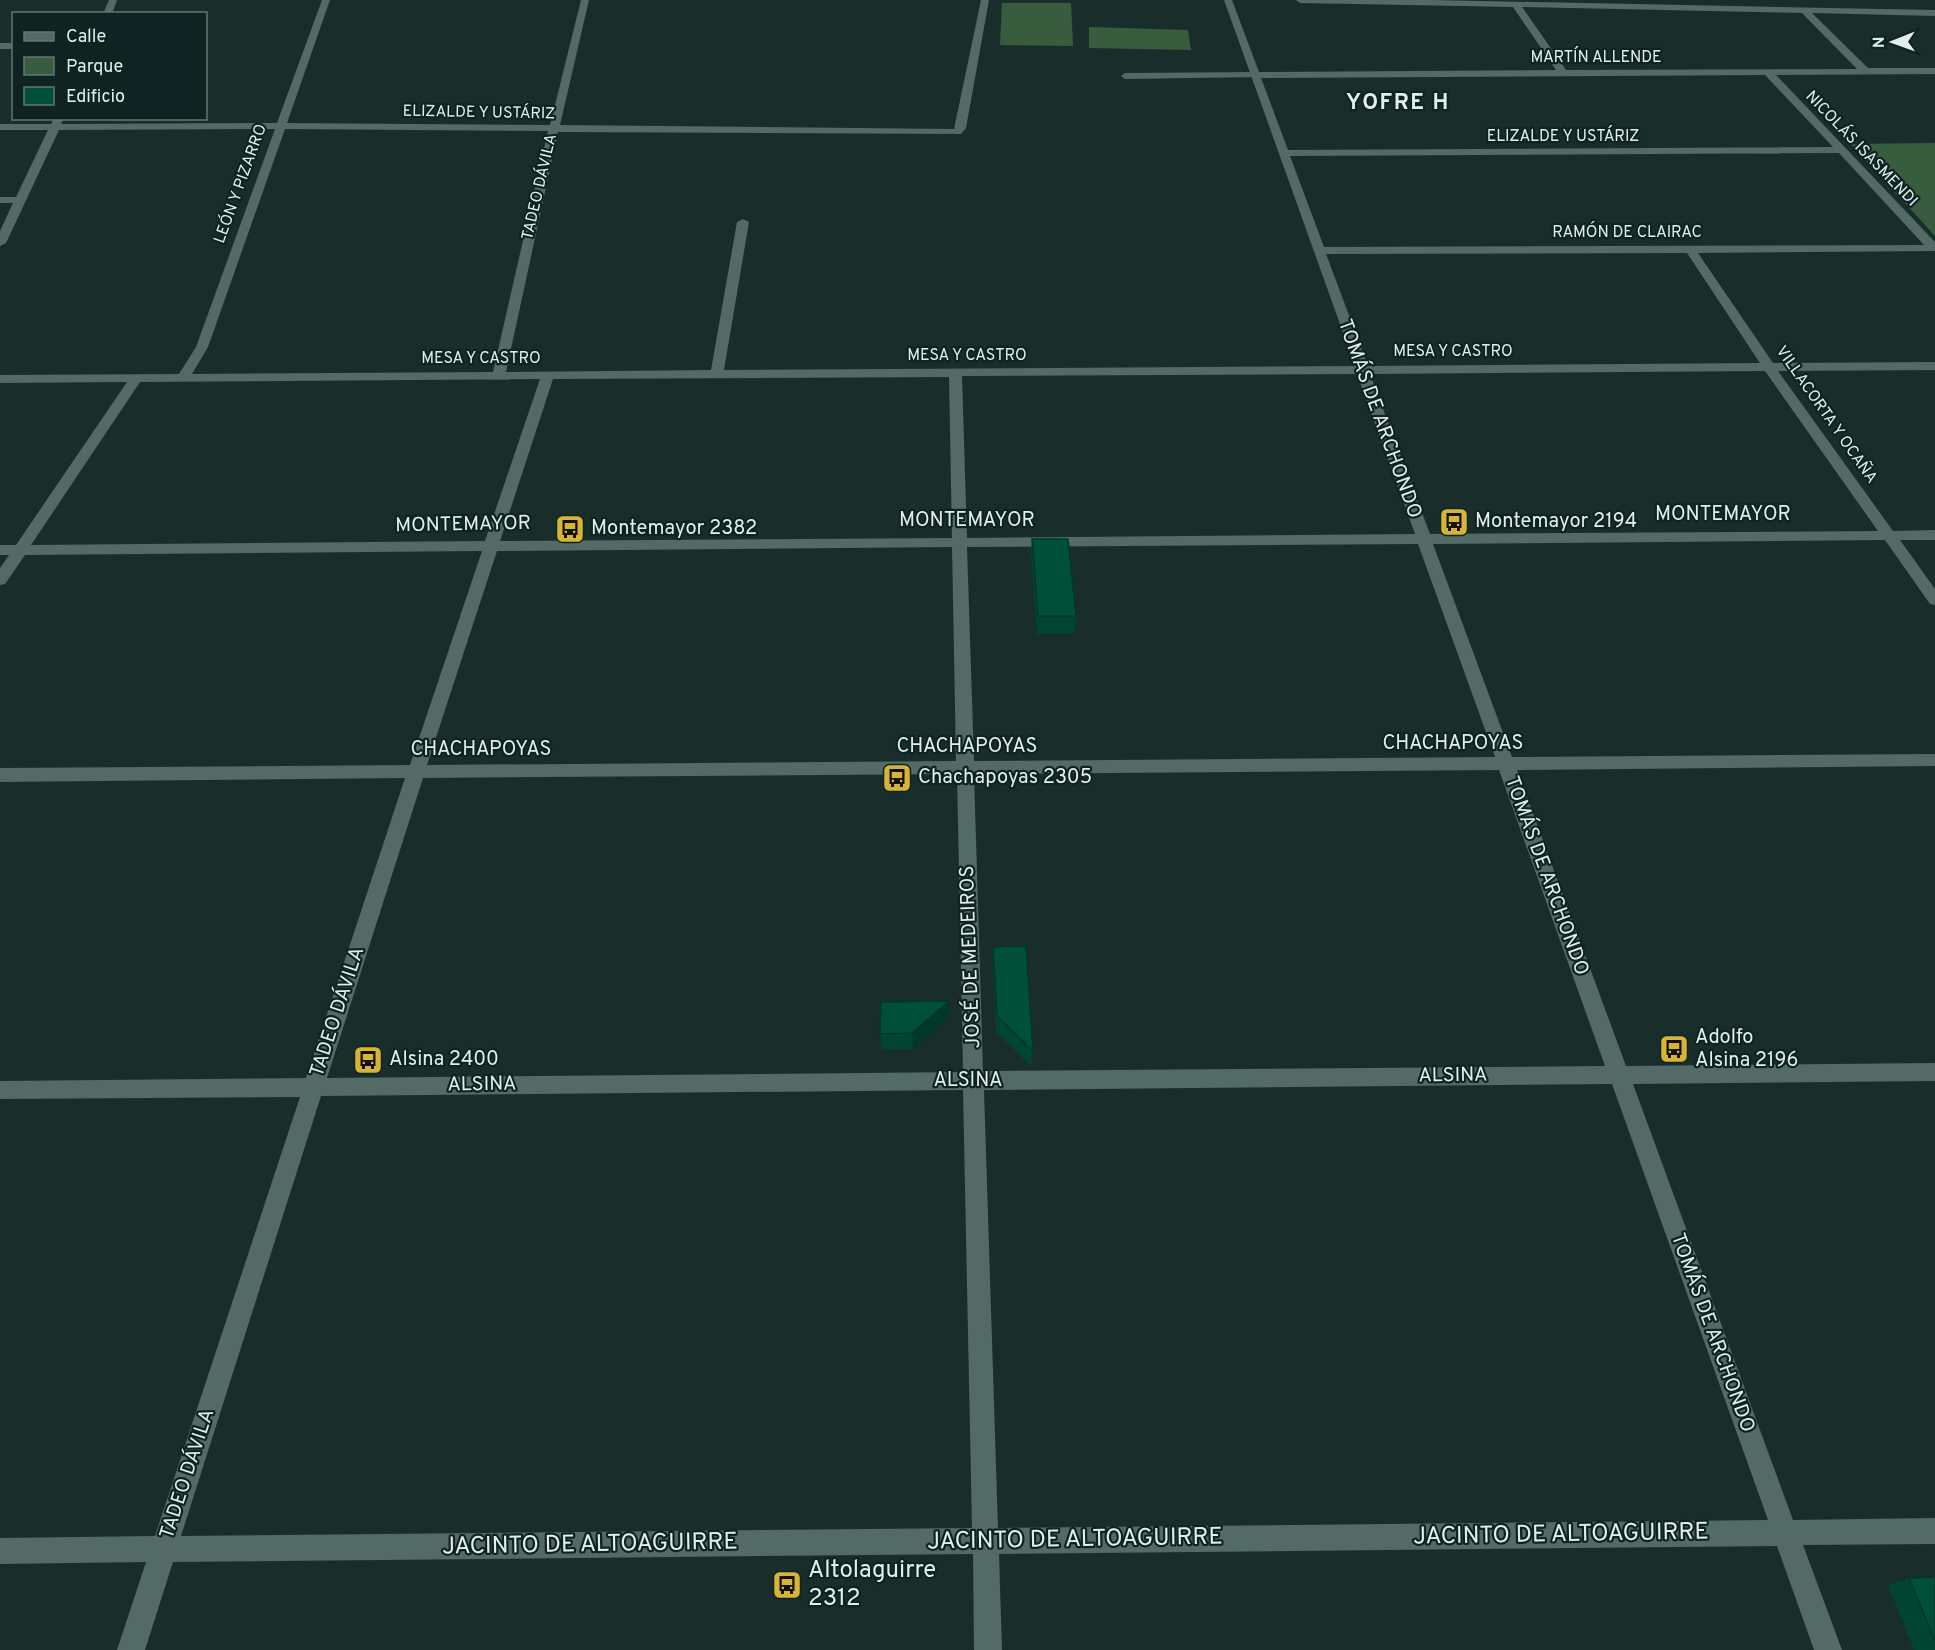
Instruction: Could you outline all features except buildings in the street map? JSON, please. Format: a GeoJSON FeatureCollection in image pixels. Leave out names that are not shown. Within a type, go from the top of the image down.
{"type":"FeatureCollection","features":[{"type":"Feature","properties":{"kind":"street","name":"LEÓN Y PIZARRO"},"geometry":{"type":"LineString","coordinates":[[184,377],[202,347],[326,0]]}},
{"type":"Feature","properties":{"kind":"street","name":"TADEO DÁVILA"},"geometry":{"type":"LineString","coordinates":[[499,375],[549,141],[554,129],[585,0]]}},
{"type":"Feature","properties":{"kind":"street","name":"ELIZALDE Y USTÁRIZ"},"geometry":{"type":"LineString","coordinates":[[0,127],[57,122],[957,132],[962,128],[985,0]]}},
{"type":"Feature","properties":{"kind":"street","name":"TOMÁS DE ARCHONDO"},"geometry":{"type":"LineString","coordinates":[[1228,0],[1828,1650]]}},
{"type":"Feature","properties":{"kind":"street"},"geometry":{"type":"LineString","coordinates":[[1300,0],[1935,13]]}},
{"type":"Feature","properties":{"kind":"street"},"geometry":{"type":"LineString","coordinates":[[1810,0],[1820,11]]}},
{"type":"Feature","properties":{"kind":"street"},"geometry":{"type":"LineString","coordinates":[[1516,5],[1563,73]]}},
{"type":"Feature","properties":{"kind":"street"},"geometry":{"type":"LineString","coordinates":[[1805,11],[1865,71]]}},
{"type":"Feature","properties":{"kind":"street","name":"MARTÍN ALLENDE"},"geometry":{"type":"LineString","coordinates":[[1257,75],[1935,71]]}},
{"type":"Feature","properties":{"kind":"street","name":"NICOLÁS ISASMENDI"},"geometry":{"type":"LineString","coordinates":[[1767,72],[1935,248]]}},
{"type":"Feature","properties":{"kind":"street"},"geometry":{"type":"LineString","coordinates":[[0,243],[57,122]]}},
{"type":"Feature","properties":{"kind":"street","name":"ELIZALDE Y USTÁRIZ"},"geometry":{"type":"LineString","coordinates":[[1285,153],[1841,150]]}},
{"type":"Feature","properties":{"kind":"street"},"geometry":{"type":"LineString","coordinates":[[0,200],[20,200]]}},
{"type":"Feature","properties":{"kind":"street"},"geometry":{"type":"LineString","coordinates":[[717,374],[743,222]]}},
{"type":"Feature","properties":{"kind":"street","name":"RAMÓN DE CLAIRAC"},"geometry":{"type":"LineString","coordinates":[[1319,251],[1935,248]]}},
{"type":"Feature","properties":{"kind":"street","name":"VILLACORTA Y OCAÑA"},"geometry":{"type":"LineString","coordinates":[[1690,249],[1769,366],[1935,600]]}},
{"type":"Feature","properties":{"kind":"street","name":"MESA Y CASTRO"},"geometry":{"type":"LineString","coordinates":[[0,379],[1935,366]]}},
{"type":"Feature","properties":{"kind":"street","name":"JOSÉ DE MEDEIROS"},"geometry":{"type":"LineString","coordinates":[[955,372],[988,1650]]}},
{"type":"Feature","properties":{"kind":"street","name":"TADEO DÁVILA"},"geometry":{"type":"LineString","coordinates":[[131,1650],[416,772],[548,375]]}},
{"type":"Feature","properties":{"kind":"street"},"geometry":{"type":"LineString","coordinates":[[0,580],[136,378]]}},
{"type":"Feature","properties":{"kind":"street","name":"MONTEMAYOR"},"geometry":{"type":"LineString","coordinates":[[0,550],[1935,535]]}},
{"type":"Feature","properties":{"kind":"street","name":"CHACHAPOYAS"},"geometry":{"type":"LineString","coordinates":[[0,775],[1935,760]]}},
{"type":"Feature","properties":{"kind":"street","name":"ALSINA"},"geometry":{"type":"LineString","coordinates":[[0,1090],[1935,1072]]}},
{"type":"Feature","properties":{"kind":"street","name":"JACINTO DE ALTOAGUIRRE"},"geometry":{"type":"LineString","coordinates":[[0,1551],[1935,1531]]}},
{"type":"Feature","properties":{"kind":"lane"},"geometry":{"type":"LineString","coordinates":[[1125,76],[1257,75]]}},
{"type":"Feature","properties":{"kind":"green space"},"geometry":{"type":"Polygon","coordinates":[[[1002,3],[1071,3],[1073,46],[1000,45],[1002,3]]]}},
{"type":"Feature","properties":{"kind":"green space"},"geometry":{"type":"Polygon","coordinates":[[[1089,27],[1188,30],[1191,50],[1089,48],[1089,27]]]}},
{"type":"Feature","properties":{"kind":"green space"},"geometry":{"type":"Polygon","coordinates":[[[1935,143],[1935,236],[1851,144],[1935,143]]]}},
{"type":"Feature","properties":{"kind":"place","name":"Montemayor 2194"},"geometry":{"type":"Point","coordinates":[1454,522]}},
{"type":"Feature","properties":{"kind":"place","name":"Montemayor 2382"},"geometry":{"type":"Point","coordinates":[570,529]}},
{"type":"Feature","properties":{"kind":"place","name":"Chachapoyas 2305"},"geometry":{"type":"Point","coordinates":[897,778]}},
{"type":"Feature","properties":{"kind":"place","name":"Adolfo Alsina 2196"},"geometry":{"type":"Point","coordinates":[1674,1049]}},
{"type":"Feature","properties":{"kind":"place","name":"Alsina 2400"},"geometry":{"type":"Point","coordinates":[368,1060]}},
{"type":"Feature","properties":{"kind":"place","name":"Altolaguirre 2312"},"geometry":{"type":"Point","coordinates":[787,1585]}},
{"type":"Feature","properties":{"kind":"district","name":"YOFRE H"},"geometry":{"type":"Point","coordinates":[1398,103]}}]}
